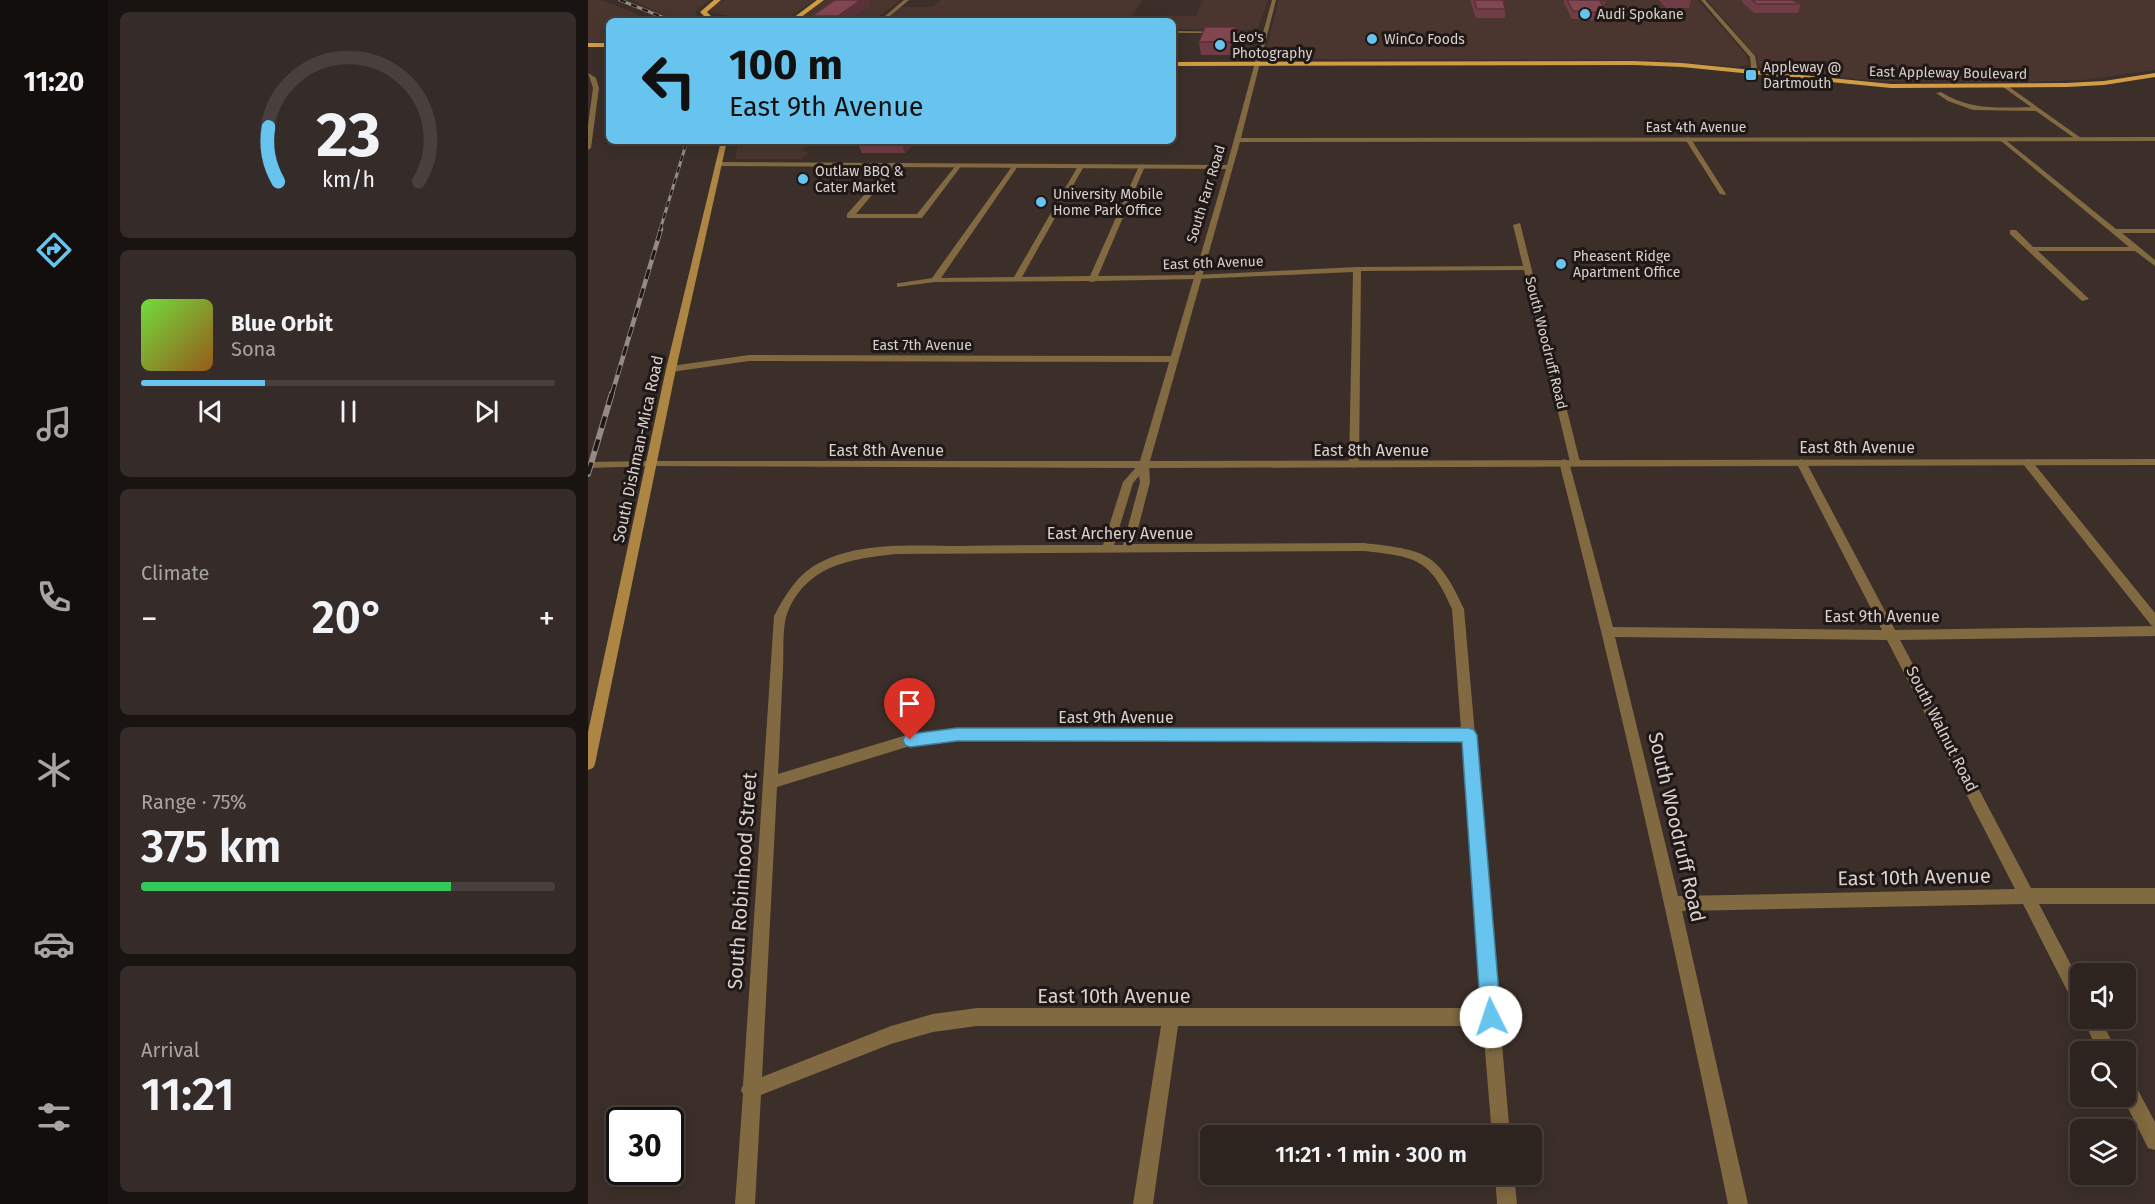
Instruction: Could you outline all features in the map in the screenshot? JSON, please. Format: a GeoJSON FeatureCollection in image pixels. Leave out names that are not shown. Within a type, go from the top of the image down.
{"type":"FeatureCollection","features":[{"type":"Feature","properties":{"kind":"main road"},"geometry":{"type":"LineString","coordinates":[[710,18],[703,12],[718,0]]}},
{"type":"Feature","properties":{"kind":"main road"},"geometry":{"type":"LineString","coordinates":[[796,18],[821,0]]}},
{"type":"Feature","properties":{"kind":"main road"},"geometry":{"type":"LineString","coordinates":[[588,45],[606,45]]}},
{"type":"Feature","properties":{"kind":"main road","name":"East Appleway Boulevard"},"geometry":{"type":"LineString","coordinates":[[1176,64],[1634,63],[1682,65],[1891,86],[2104,83],[2155,75]]}},
{"type":"Feature","properties":{"kind":"main road","name":"South Dishman-Mica Road"},"geometry":{"type":"LineString","coordinates":[[588,764],[671,369],[723,144]]}},
{"type":"Feature","properties":{"kind":"street"},"geometry":{"type":"LineString","coordinates":[[885,18],[907,0]]}},
{"type":"Feature","properties":{"kind":"street","name":"South Farr Road"},"geometry":{"type":"LineString","coordinates":[[1128,550],[1145,482],[1144,465],[1230,167],[1274,0]]}},
{"type":"Feature","properties":{"kind":"street"},"geometry":{"type":"LineString","coordinates":[[1703,0],[1753,57],[1752,72]]}},
{"type":"Feature","properties":{"kind":"street"},"geometry":{"type":"LineString","coordinates":[[1176,32],[1264,33]]}},
{"type":"Feature","properties":{"kind":"street"},"geometry":{"type":"LineString","coordinates":[[588,75],[594,79],[596,86],[588,148]]}},
{"type":"Feature","properties":{"kind":"street"},"geometry":{"type":"LineString","coordinates":[[2005,86],[2079,139]]}},
{"type":"Feature","properties":{"kind":"street"},"geometry":{"type":"LineString","coordinates":[[1939,93],[1951,102],[1968,107],[2037,109]]}},
{"type":"Feature","properties":{"kind":"street"},"geometry":{"type":"LineString","coordinates":[[1688,139],[1723,194]]}},
{"type":"Feature","properties":{"kind":"street","name":"East 4th Avenue"},"geometry":{"type":"LineString","coordinates":[[1237,140],[2155,139]]}},
{"type":"Feature","properties":{"kind":"street"},"geometry":{"type":"LineString","coordinates":[[2004,140],[2155,264]]}},
{"type":"Feature","properties":{"kind":"street"},"geometry":{"type":"LineString","coordinates":[[718,164],[1230,167]]}},
{"type":"Feature","properties":{"kind":"street"},"geometry":{"type":"LineString","coordinates":[[894,165],[850,216],[920,216],[959,165]]}},
{"type":"Feature","properties":{"kind":"street"},"geometry":{"type":"LineString","coordinates":[[935,280],[1015,166]]}},
{"type":"Feature","properties":{"kind":"street"},"geometry":{"type":"LineString","coordinates":[[1016,280],[1081,166]]}},
{"type":"Feature","properties":{"kind":"street"},"geometry":{"type":"LineString","coordinates":[[1092,280],[1142,166]]}},
{"type":"Feature","properties":{"kind":"street","name":"South Woodruff Road"},"geometry":{"type":"LineString","coordinates":[[1517,225],[1569,462],[1674,904],[1738,1204]]}},
{"type":"Feature","properties":{"kind":"street"},"geometry":{"type":"LineString","coordinates":[[2115,231],[2155,231]]}},
{"type":"Feature","properties":{"kind":"street"},"geometry":{"type":"LineString","coordinates":[[2013,232],[2085,300]]}},
{"type":"Feature","properties":{"kind":"street"},"geometry":{"type":"LineString","coordinates":[[2032,249],[2138,249]]}},
{"type":"Feature","properties":{"kind":"street","name":"East 6th Avenue"},"geometry":{"type":"LineString","coordinates":[[900,285],[935,280],[1092,280],[1356,269],[1528,268]]}},
{"type":"Feature","properties":{"kind":"street"},"geometry":{"type":"LineString","coordinates":[[1354,465],[1356,269]]}},
{"type":"Feature","properties":{"kind":"street","name":"East 7th Avenue"},"geometry":{"type":"LineString","coordinates":[[671,369],[749,358],[1173,359]]}},
{"type":"Feature","properties":{"kind":"street","name":"South Walnut Road"},"geometry":{"type":"LineString","coordinates":[[1802,462],[2070,978]]}},
{"type":"Feature","properties":{"kind":"street"},"geometry":{"type":"LineString","coordinates":[[2027,462],[2155,622]]}},
{"type":"Feature","properties":{"kind":"street","name":"East 8th Avenue"},"geometry":{"type":"LineString","coordinates":[[588,465],[2155,462]]}},
{"type":"Feature","properties":{"kind":"street","name":"South Farr Road"},"geometry":{"type":"LineString","coordinates":[[1107,550],[1128,482],[1144,465]]}},
{"type":"Feature","properties":{"kind":"street","name":"East Archery Avenue"},"geometry":{"type":"LineString","coordinates":[[811,571],[852,555],[896,550],[1364,547],[1400,551],[1431,561],[1448,584],[1458,609],[1469,735]]}},
{"type":"Feature","properties":{"kind":"street","name":"South Robinhood Street"},"geometry":{"type":"LineString","coordinates":[[745,1204],[780,616],[791,594],[811,571]]}},
{"type":"Feature","properties":{"kind":"street","name":"East 9th Avenue"},"geometry":{"type":"LineString","coordinates":[[1610,632],[1892,634],[2155,631]]}},
{"type":"Feature","properties":{"kind":"street","name":"East 9th Avenue"},"geometry":{"type":"LineString","coordinates":[[770,783],[910,740],[957,734],[1469,735]]}},
{"type":"Feature","properties":{"kind":"street"},"geometry":{"type":"LineString","coordinates":[[1469,735],[1500,1125]]}},
{"type":"Feature","properties":{"kind":"street","name":"East 10th Avenue"},"geometry":{"type":"LineString","coordinates":[[1674,904],[2028,896],[2155,896]]}},
{"type":"Feature","properties":{"kind":"street","name":"East 10th Avenue"},"geometry":{"type":"LineString","coordinates":[[750,1090],[891,1035],[933,1023],[977,1017],[1491,1017]]}},
{"type":"Feature","properties":{"kind":"street"},"geometry":{"type":"LineString","coordinates":[[1143,1204],[1171,1018]]}},
{"type":"Feature","properties":{"kind":"street"},"geometry":{"type":"LineString","coordinates":[[2136,1104],[2155,1142]]}},
{"type":"Feature","properties":{"kind":"street"},"geometry":{"type":"LineString","coordinates":[[1505,1185],[1507,1204]]}},
{"type":"Feature","properties":{"kind":"shaded area"},"geometry":{"type":"Polygon","coordinates":[[[588,0],[600,0],[643,18],[606,18],[606,42],[588,42],[588,0]]]}},
{"type":"Feature","properties":{"kind":"shaded area"},"geometry":{"type":"Polygon","coordinates":[[[632,0],[710,0],[696,11],[696,16],[699,18],[671,18],[632,0]]]}},
{"type":"Feature","properties":{"kind":"shaded area"},"geometry":{"type":"Polygon","coordinates":[[[724,0],[814,0],[789,18],[740,18],[710,12],[713,6],[724,0]]]}},
{"type":"Feature","properties":{"kind":"shaded area"},"geometry":{"type":"Polygon","coordinates":[[[825,0],[900,0],[877,18],[800,18],[825,0]]]}},
{"type":"Feature","properties":{"kind":"shaded area"},"geometry":{"type":"Polygon","coordinates":[[[941,0],[1142,0],[1131,18],[886,18],[900,7],[932,7],[941,0]]]}},
{"type":"Feature","properties":{"kind":"shaded area"},"geometry":{"type":"Polygon","coordinates":[[[1203,0],[1268,0],[1257,30],[1176,29],[1176,18],[1158,18],[1159,16],[1196,16],[1203,0]]]}},
{"type":"Feature","properties":{"kind":"shaded area"},"geometry":{"type":"Polygon","coordinates":[[[1279,0],[1698,0],[1746,55],[1749,64],[1738,67],[1645,60],[1266,59],[1264,58],[1279,0]]]}},
{"type":"Feature","properties":{"kind":"shaded area"},"geometry":{"type":"Polygon","coordinates":[[[1707,0],[2155,0],[2155,70],[2082,80],[2026,82],[1881,81],[1770,71],[1760,68],[1756,56],[1707,0]]]}},
{"type":"Feature","properties":{"kind":"shaded area"},"geometry":{"type":"Polygon","coordinates":[[[738,144],[809,144],[801,151],[809,152],[802,159],[735,158],[738,144]]]}},
{"type":"Feature","properties":{"kind":"building"},"geometry":{"type":"Polygon","coordinates":[[[835,0],[861,0],[838,16],[812,16],[835,0]]]}},
{"type":"Feature","properties":{"kind":"building"},"geometry":{"type":"Polygon","coordinates":[[[1474,0],[1503,0],[1505,9],[1477,9],[1474,0]]]}},
{"type":"Feature","properties":{"kind":"building"},"geometry":{"type":"Polygon","coordinates":[[[1567,0],[1605,0],[1600,1],[1607,13],[1573,11],[1567,0]]]}},
{"type":"Feature","properties":{"kind":"building"},"geometry":{"type":"Polygon","coordinates":[[[1752,0],[1792,0],[1801,4],[1757,4],[1752,0]]]}},
{"type":"Feature","properties":{"kind":"building"},"geometry":{"type":"Polygon","coordinates":[[[1205,27],[1236,27],[1231,42],[1199,42],[1205,27]]]}},
{"type":"Feature","properties":{"kind":"railway"},"geometry":{"type":"LineString","coordinates":[[620,0],[665,18]]}},
{"type":"Feature","properties":{"kind":"railway"},"geometry":{"type":"LineString","coordinates":[[660,230],[686,144]]}},
{"type":"Feature","properties":{"kind":"railway"},"geometry":{"type":"LineString","coordinates":[[612,394],[661,229]]}},
{"type":"Feature","properties":{"kind":"railway"},"geometry":{"type":"LineString","coordinates":[[588,474],[612,393]]}},
{"type":"Feature","properties":{"kind":"place","name":"Audi Spokane"},"geometry":{"type":"Point","coordinates":[1585,14]}},
{"type":"Feature","properties":{"kind":"place","name":"WinCo Foods"},"geometry":{"type":"Point","coordinates":[1372,39]}},
{"type":"Feature","properties":{"kind":"place","name":"Leo's Photography"},"geometry":{"type":"Point","coordinates":[1220,45]}},
{"type":"Feature","properties":{"kind":"place","name":"Appleway @ Dartmouth"},"geometry":{"type":"Point","coordinates":[1751,75]}},
{"type":"Feature","properties":{"kind":"place","name":"Outlaw BBQ & Cater Market"},"geometry":{"type":"Point","coordinates":[803,179]}},
{"type":"Feature","properties":{"kind":"place","name":"University Mobile Home Park Office"},"geometry":{"type":"Point","coordinates":[1041,202]}},
{"type":"Feature","properties":{"kind":"place","name":"Pheasent Ridge Apartment Office"},"geometry":{"type":"Point","coordinates":[1561,264]}},
{"type":"Feature","properties":{"kind":"route"},"geometry":{"type":"LineString","coordinates":[[910,740],[957,734],[1469,735],[1491,1017]]}}]}
